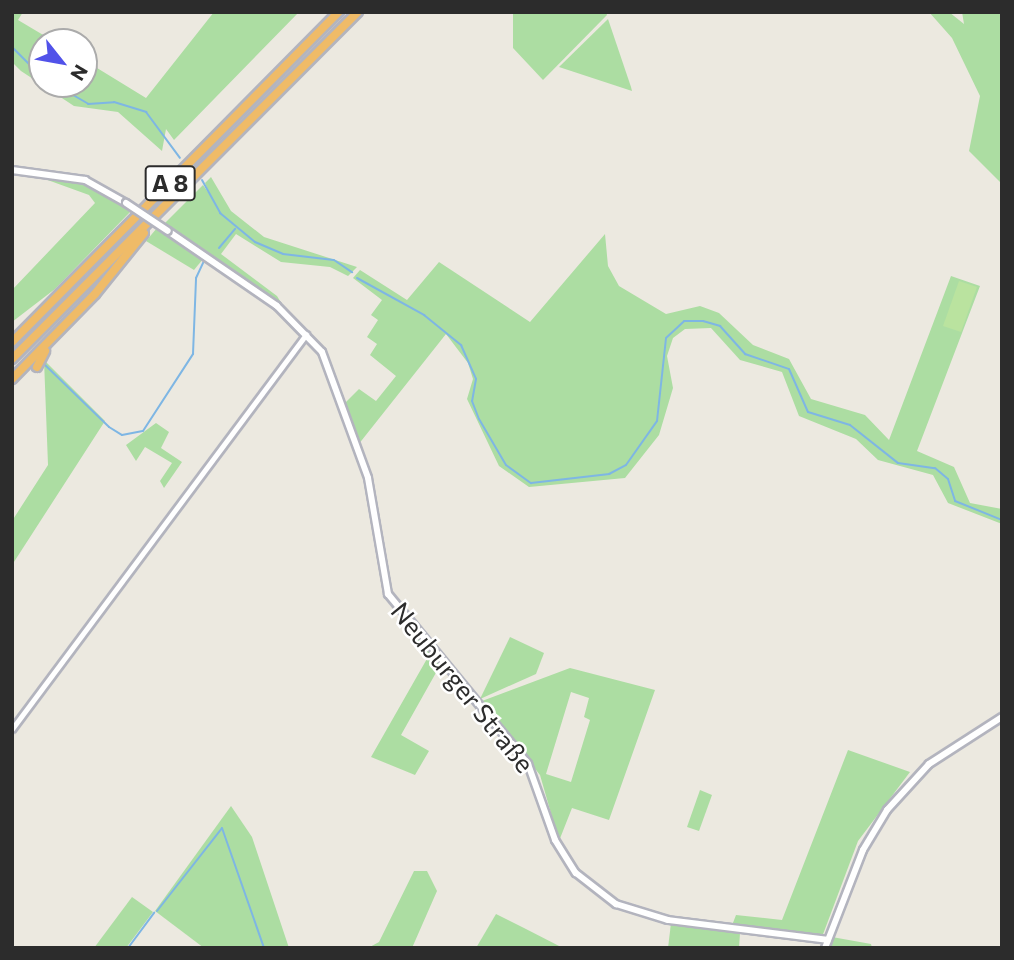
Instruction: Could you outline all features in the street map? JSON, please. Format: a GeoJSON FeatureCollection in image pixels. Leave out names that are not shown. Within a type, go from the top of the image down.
{"type":"FeatureCollection","features":[{"type":"Feature","properties":{"kind":"highway","name":"A 8"},"geometry":{"type":"LineString","coordinates":[[12,342],[339,12]]}},
{"type":"Feature","properties":{"kind":"highway","name":"A 8"},"geometry":{"type":"LineString","coordinates":[[12,359],[358,12]]}},
{"type":"Feature","properties":{"kind":"highway"},"geometry":{"type":"LineString","coordinates":[[12,379],[57,334],[155,216]]}},
{"type":"Feature","properties":{"kind":"highway"},"geometry":{"type":"LineString","coordinates":[[37,367],[57,334]]}},
{"type":"Feature","properties":{"kind":"street","name":"Neuburger Straße"},"geometry":{"type":"LineString","coordinates":[[12,170],[85,180],[168,231],[307,333],[322,352],[368,478],[388,594],[528,764],[555,840],[576,873],[616,904],[668,920],[828,940]]}},
{"type":"Feature","properties":{"kind":"street"},"geometry":{"type":"LineString","coordinates":[[12,729],[307,333]]}},
{"type":"Feature","properties":{"kind":"street"},"geometry":{"type":"LineString","coordinates":[[825,948],[863,850],[887,810],[929,764],[1002,717]]}},
{"type":"Feature","properties":{"kind":"green space"},"geometry":{"type":"Polygon","coordinates":[[[12,12],[23,12],[18,20],[31,28],[28,28],[28,76],[12,62],[12,12]]]}},
{"type":"Feature","properties":{"kind":"green space"},"geometry":{"type":"Polygon","coordinates":[[[214,12],[299,12],[174,140],[166,129],[162,151],[118,112],[74,106],[62,98],[98,98],[98,69],[146,98],[214,12]]]}},
{"type":"Feature","properties":{"kind":"green space"},"geometry":{"type":"Polygon","coordinates":[[[513,12],[606,12],[607,15],[543,80],[513,48],[513,12]]]}},
{"type":"Feature","properties":{"kind":"green space"},"geometry":{"type":"Polygon","coordinates":[[[929,12],[949,12],[964,24],[962,12],[1002,12],[1002,184],[969,151],[980,96],[952,38],[929,12]]]}},
{"type":"Feature","properties":{"kind":"green space"},"geometry":{"type":"Polygon","coordinates":[[[608,19],[631,87],[632,91],[559,67],[608,19]]]}},
{"type":"Feature","properties":{"kind":"green space"},"geometry":{"type":"Polygon","coordinates":[[[31,174],[85,182],[132,210],[55,289],[12,322],[12,290],[95,203],[89,195],[31,174]]]}},
{"type":"Feature","properties":{"kind":"green space"},"geometry":{"type":"Polygon","coordinates":[[[211,177],[231,211],[264,237],[357,267],[348,276],[330,267],[281,262],[236,234],[221,254],[277,296],[285,309],[165,223],[203,185],[210,195],[205,183],[211,177]]]}},
{"type":"Feature","properties":{"kind":"green space"},"geometry":{"type":"Polygon","coordinates":[[[157,228],[203,259],[194,270],[146,241],[157,228]]]}},
{"type":"Feature","properties":{"kind":"green space"},"geometry":{"type":"Polygon","coordinates":[[[605,234],[608,266],[619,286],[666,314],[700,306],[719,313],[753,345],[789,359],[811,399],[865,415],[889,440],[951,276],[980,286],[917,451],[954,467],[970,503],[1002,509],[1002,524],[948,503],[933,475],[878,460],[856,439],[799,416],[782,372],[740,360],[711,328],[685,329],[673,338],[667,356],[673,388],[659,435],[625,478],[529,487],[499,466],[467,399],[473,379],[468,363],[446,334],[358,445],[343,405],[359,389],[376,401],[396,376],[370,355],[377,344],[367,337],[378,320],[371,315],[382,300],[353,278],[360,270],[407,300],[439,262],[530,322],[605,234]]]}},
{"type":"Feature","properties":{"kind":"green space"},"geometry":{"type":"Polygon","coordinates":[[[959,281],[977,287],[961,332],[943,326],[959,281]]]}},
{"type":"Feature","properties":{"kind":"green space"},"geometry":{"type":"Polygon","coordinates":[[[44,360],[105,421],[12,565],[12,521],[48,465],[44,360]]]}},
{"type":"Feature","properties":{"kind":"green space"},"geometry":{"type":"Polygon","coordinates":[[[156,423],[169,432],[161,448],[182,462],[164,488],[160,481],[172,463],[145,447],[136,461],[126,445],[156,423]]]}},
{"type":"Feature","properties":{"kind":"green space"},"geometry":{"type":"Polygon","coordinates":[[[510,637],[544,653],[536,674],[480,699],[510,637]]]}},
{"type":"Feature","properties":{"kind":"green space"},"geometry":{"type":"Polygon","coordinates":[[[419,638],[442,662],[401,735],[429,751],[415,775],[371,757],[428,657],[416,643],[419,638]]]}},
{"type":"Feature","properties":{"kind":"green space"},"geometry":{"type":"Polygon","coordinates":[[[570,668],[655,690],[609,820],[572,808],[559,841],[540,775],[482,701],[570,668]],[[571,692],[546,774],[571,782],[590,720],[584,717],[589,698],[571,692]]]}},
{"type":"Feature","properties":{"kind":"green space"},"geometry":{"type":"Polygon","coordinates":[[[848,750],[910,772],[858,841],[822,937],[731,928],[736,915],[782,920],[848,750]]]}},
{"type":"Feature","properties":{"kind":"green space"},"geometry":{"type":"Polygon","coordinates":[[[700,790],[712,795],[699,831],[687,827],[700,790]]]}},
{"type":"Feature","properties":{"kind":"green space"},"geometry":{"type":"Polygon","coordinates":[[[231,806],[252,837],[289,948],[204,948],[155,911],[231,806]]]}},
{"type":"Feature","properties":{"kind":"green space"},"geometry":{"type":"Polygon","coordinates":[[[414,871],[427,871],[437,891],[412,948],[368,948],[379,942],[414,871]]]}},
{"type":"Feature","properties":{"kind":"green space"},"geometry":{"type":"Polygon","coordinates":[[[132,897],[153,912],[126,948],[94,948],[132,897]]]}},
{"type":"Feature","properties":{"kind":"green space"},"geometry":{"type":"Polygon","coordinates":[[[496,914],[524,928],[563,948],[476,948],[496,914]]]}},
{"type":"Feature","properties":{"kind":"green space"},"geometry":{"type":"Polygon","coordinates":[[[671,923],[740,933],[739,948],[668,948],[671,923]]]}},
{"type":"Feature","properties":{"kind":"green space"},"geometry":{"type":"Polygon","coordinates":[[[832,937],[871,944],[872,948],[828,948],[832,937]]]}},
{"type":"Feature","properties":{"kind":"waterway"},"geometry":{"type":"LineString","coordinates":[[12,47],[28,63]]}},
{"type":"Feature","properties":{"kind":"waterway"},"geometry":{"type":"LineString","coordinates":[[78,98],[88,104],[114,102],[146,112],[180,158]]}},
{"type":"Feature","properties":{"kind":"waterway"},"geometry":{"type":"LineString","coordinates":[[202,180],[220,213],[255,242],[283,254],[334,260],[352,272]]}},
{"type":"Feature","properties":{"kind":"waterway"},"geometry":{"type":"LineString","coordinates":[[219,248],[235,229]]}},
{"type":"Feature","properties":{"kind":"waterway"},"geometry":{"type":"LineString","coordinates":[[43,363],[109,427],[122,435],[143,431],[193,354],[196,278],[203,263]]}},
{"type":"Feature","properties":{"kind":"waterway"},"geometry":{"type":"LineString","coordinates":[[357,278],[424,315],[461,345],[476,379],[472,401],[479,419],[506,465],[531,483],[609,474],[626,465],[657,421],[666,338],[684,321],[703,321],[720,326],[745,354],[789,369],[808,412],[850,425],[898,463],[935,468],[948,479],[955,501],[1002,520]]}},
{"type":"Feature","properties":{"kind":"waterway"},"geometry":{"type":"LineString","coordinates":[[157,911],[222,828],[264,948]]}},
{"type":"Feature","properties":{"kind":"waterway"},"geometry":{"type":"LineString","coordinates":[[128,948],[154,913]]}}]}
